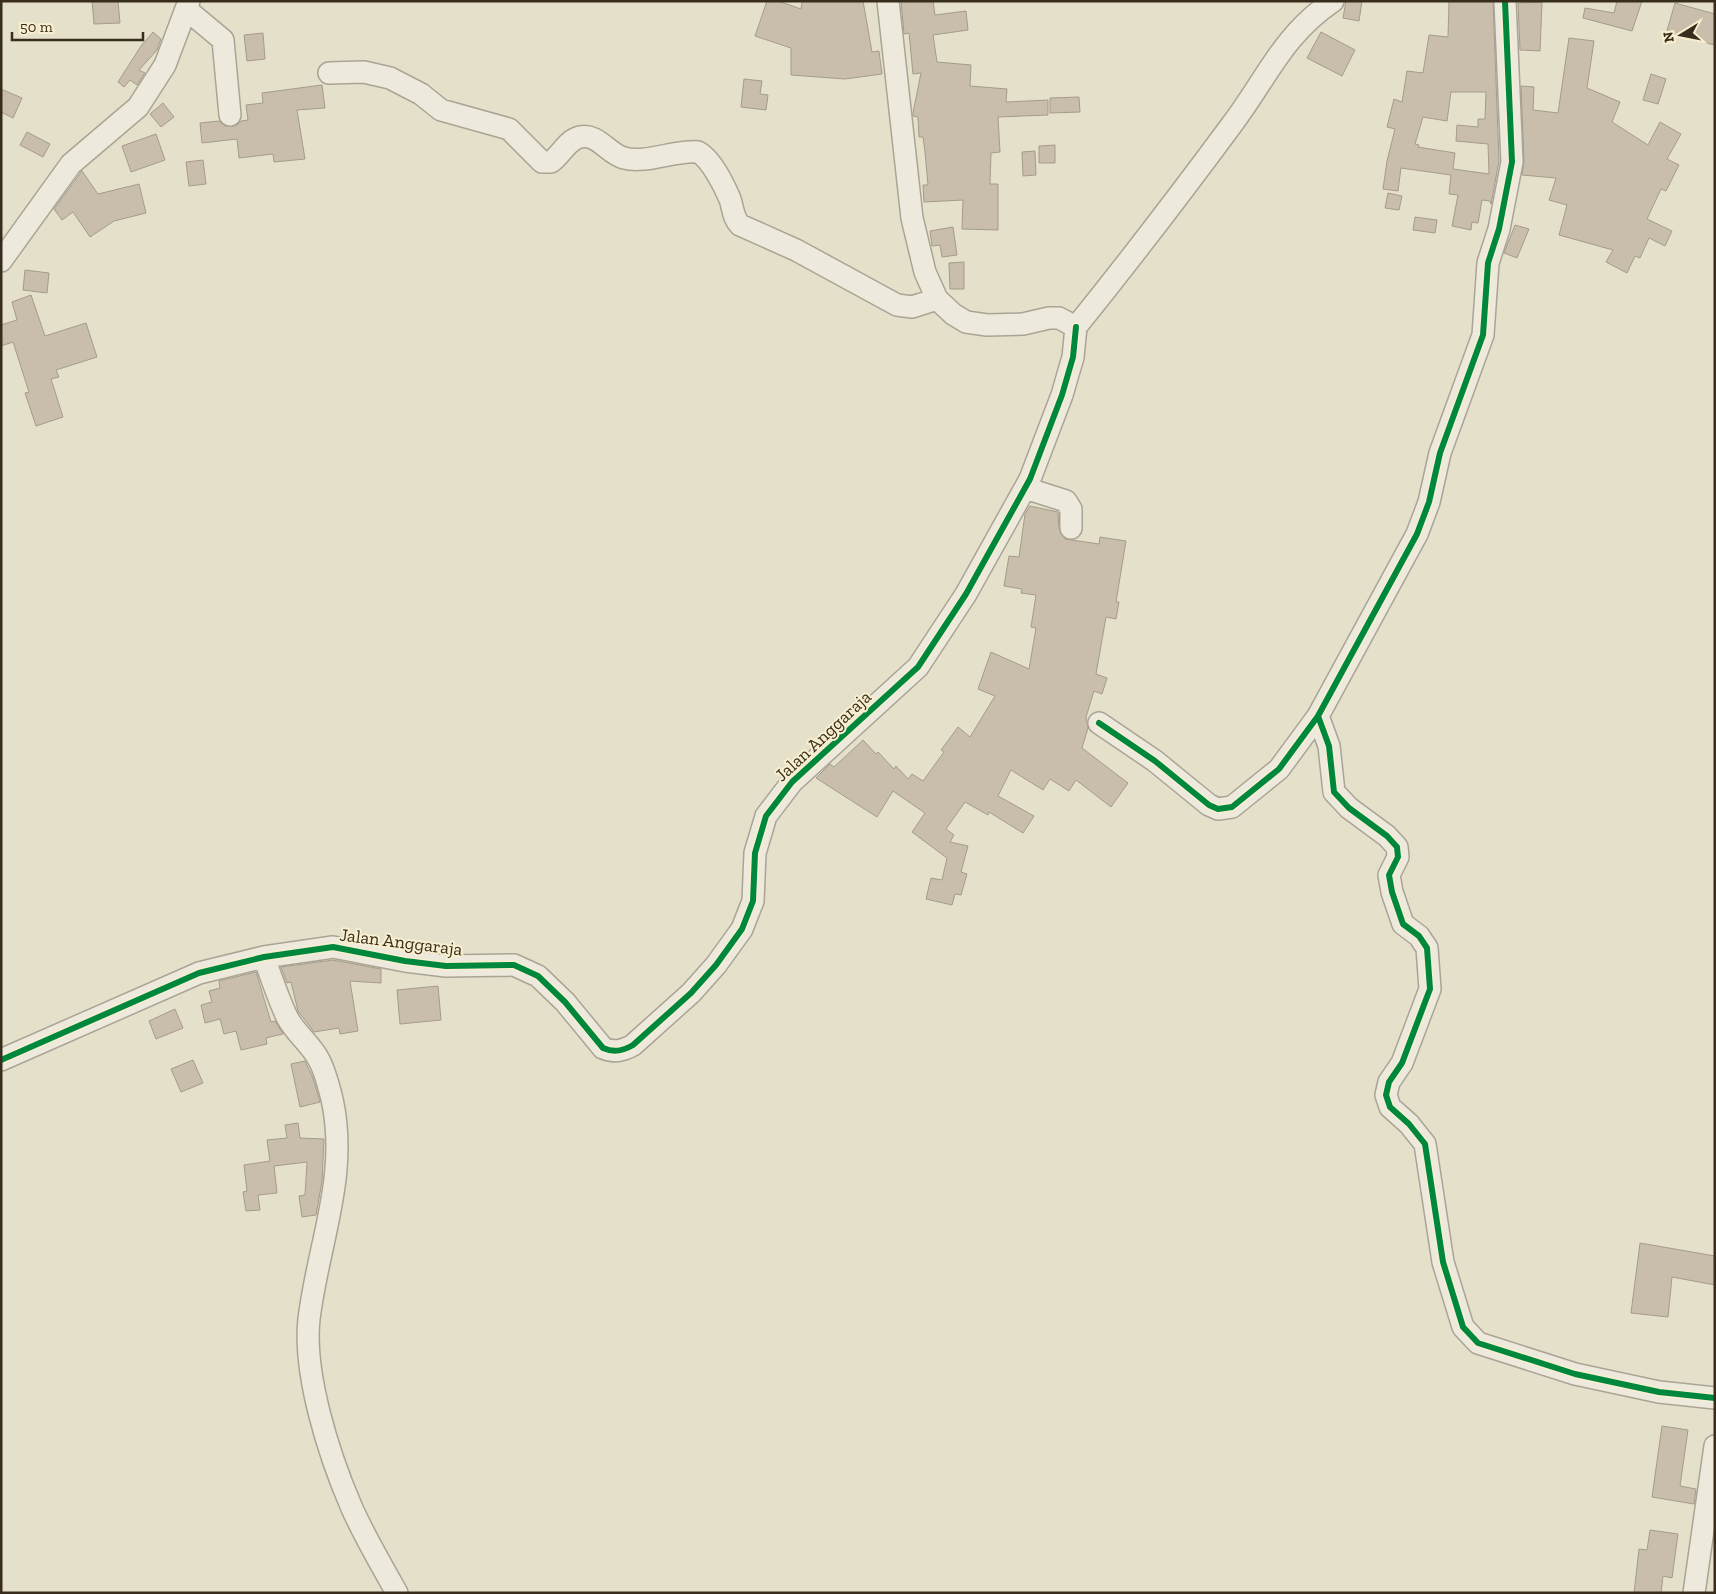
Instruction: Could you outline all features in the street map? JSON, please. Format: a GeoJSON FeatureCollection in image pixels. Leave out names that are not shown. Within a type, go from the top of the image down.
{"type":"FeatureCollection","features":[{"type":"Feature","properties":{"kind":"street"},"geometry":{"type":"LineString","coordinates":[[888,1],[912,218],[925,272],[937,299],[953,314],[966,322],[1005,325],[1059,318],[1076,328],[1151,235],[1248,103],[1284,45],[1303,24],[1333,1]]}},
{"type":"Feature","properties":{"kind":"street"},"geometry":{"type":"LineString","coordinates":[[1099,723],[1155,761],[1209,805],[1218,809],[1232,807],[1279,769],[1318,716],[1417,534],[1455,407],[1477,358],[1484,335],[1488,263],[1499,229],[1512,162],[1505,1]]}},
{"type":"Feature","properties":{"kind":"street"},"geometry":{"type":"LineString","coordinates":[[1,261],[71,164],[138,107],[164,65],[188,6],[223,40],[230,115]]}},
{"type":"Feature","properties":{"kind":"street"},"geometry":{"type":"LineString","coordinates":[[329,74],[364,72],[390,78],[424,96],[441,110],[509,129],[542,162],[551,162],[574,139],[585,136],[596,140],[614,154],[628,159],[698,152],[705,158],[728,196],[735,219],[740,225],[796,250],[897,305],[912,307],[937,299]]}},
{"type":"Feature","properties":{"kind":"street","name":"Jalan Anggaraja"},"geometry":{"type":"LineString","coordinates":[[1,1060],[199,973],[264,957],[333,947],[405,961],[446,966],[514,965],[538,976],[565,1002],[603,1048],[610,1051],[624,1050],[633,1045],[691,993],[716,965],[742,929],[753,901],[755,853],[766,816],[792,782],[918,667],[966,594],[1025,488],[1062,395],[1073,356],[1076,328]]}},
{"type":"Feature","properties":{"kind":"street"},"geometry":{"type":"LineString","coordinates":[[1025,488],[1066,501],[1071,508],[1071,528]]}},
{"type":"Feature","properties":{"kind":"street"},"geometry":{"type":"LineString","coordinates":[[1318,716],[1329,746],[1334,792],[1349,808],[1387,836],[1397,847],[1398,857],[1389,875],[1392,892],[1403,924],[1419,936],[1427,948],[1430,989],[1402,1063],[1389,1082],[1386,1095],[1390,1107],[1409,1124],[1425,1144],[1443,1262],[1463,1327],[1478,1343],[1575,1374],[1659,1392],[1715,1398]]}},
{"type":"Feature","properties":{"kind":"street"},"geometry":{"type":"LineString","coordinates":[[264,957],[288,1018],[319,1059],[332,1098],[337,1135],[337,1180],[332,1208],[317,1264],[309,1322],[310,1378],[331,1450],[351,1506],[397,1593]]}},
{"type":"Feature","properties":{"kind":"street"},"geometry":{"type":"LineString","coordinates":[[1694,1593],[1715,1446]]}},
{"type":"Feature","properties":{"kind":"building"},"geometry":{"type":"Polygon","coordinates":[[[92,1],[118,1],[120,23],[94,24],[92,1]]]}},
{"type":"Feature","properties":{"kind":"building"},"geometry":{"type":"Polygon","coordinates":[[[767,1],[778,1],[801,9],[802,1],[863,1],[872,52],[879,51],[882,74],[845,79],[791,75],[791,48],[755,36],[767,1]]]}},
{"type":"Feature","properties":{"kind":"building"},"geometry":{"type":"Polygon","coordinates":[[[901,1],[933,1],[935,15],[966,11],[968,30],[933,35],[937,62],[971,65],[970,86],[1007,89],[1006,102],[1048,100],[1048,115],[998,117],[1000,152],[991,153],[990,184],[998,184],[998,230],[962,229],[963,200],[924,202],[923,185],[928,185],[925,152],[923,137],[919,137],[918,117],[913,116],[921,73],[913,74],[909,33],[904,34],[901,1]]]}},
{"type":"Feature","properties":{"kind":"building"},"geometry":{"type":"Polygon","coordinates":[[[1346,1],[1362,1],[1359,21],[1343,18],[1346,1]]]}},
{"type":"Feature","properties":{"kind":"building"},"geometry":{"type":"Polygon","coordinates":[[[1449,1],[1493,1],[1499,161],[1491,204],[1490,201],[1482,200],[1478,223],[1472,222],[1471,230],[1452,226],[1458,195],[1449,194],[1451,175],[1401,168],[1398,191],[1383,189],[1387,161],[1395,129],[1387,127],[1394,99],[1402,102],[1407,71],[1423,73],[1429,35],[1448,37],[1449,1]],[[1451,92],[1447,121],[1423,117],[1415,144],[1419,145],[1418,147],[1455,153],[1453,169],[1489,174],[1488,144],[1456,141],[1457,125],[1478,127],[1478,119],[1485,119],[1486,92],[1451,92]]]}},
{"type":"Feature","properties":{"kind":"building"},"geometry":{"type":"Polygon","coordinates":[[[1617,1],[1642,1],[1632,31],[1583,18],[1585,8],[1614,13],[1617,1]]]}},
{"type":"Feature","properties":{"kind":"building"},"geometry":{"type":"Polygon","coordinates":[[[1542,2],[1540,51],[1520,50],[1518,3],[1542,2]]]}},
{"type":"Feature","properties":{"kind":"building"},"geometry":{"type":"Polygon","coordinates":[[[1675,3],[1715,14],[1715,45],[1666,34],[1675,3]]]}},
{"type":"Feature","properties":{"kind":"building"},"geometry":{"type":"Polygon","coordinates":[[[153,32],[161,39],[157,50],[139,70],[145,73],[137,85],[130,80],[124,87],[118,82],[141,46],[153,32]]]}},
{"type":"Feature","properties":{"kind":"building"},"geometry":{"type":"Polygon","coordinates":[[[1321,32],[1355,50],[1342,76],[1307,58],[1321,32]]]}},
{"type":"Feature","properties":{"kind":"building"},"geometry":{"type":"Polygon","coordinates":[[[263,33],[265,59],[247,61],[244,35],[263,33]]]}},
{"type":"Feature","properties":{"kind":"building"},"geometry":{"type":"Polygon","coordinates":[[[1569,38],[1594,41],[1587,88],[1620,102],[1612,122],[1648,145],[1660,122],[1681,134],[1667,159],[1679,165],[1666,191],[1661,189],[1647,219],[1672,231],[1665,246],[1649,238],[1640,258],[1635,256],[1627,273],[1606,262],[1613,250],[1559,235],[1567,205],[1549,200],[1556,178],[1522,175],[1524,161],[1521,86],[1534,87],[1533,110],[1558,113],[1569,38]]]}},
{"type":"Feature","properties":{"kind":"building"},"geometry":{"type":"Polygon","coordinates":[[[1651,74],[1666,79],[1658,104],[1643,100],[1651,74]]]}},
{"type":"Feature","properties":{"kind":"building"},"geometry":{"type":"Polygon","coordinates":[[[744,79],[762,81],[760,94],[768,95],[766,110],[741,107],[744,79]]]}},
{"type":"Feature","properties":{"kind":"building"},"geometry":{"type":"Polygon","coordinates":[[[322,85],[325,108],[297,110],[305,159],[274,162],[273,154],[239,158],[237,139],[202,143],[200,123],[219,121],[225,126],[237,125],[241,121],[248,120],[246,105],[263,103],[262,93],[322,85]]]}},
{"type":"Feature","properties":{"kind":"building"},"geometry":{"type":"Polygon","coordinates":[[[1,89],[22,98],[13,118],[1,112],[1,89]]]}},
{"type":"Feature","properties":{"kind":"building"},"geometry":{"type":"Polygon","coordinates":[[[1079,97],[1080,112],[1050,113],[1050,98],[1079,97]]]}},
{"type":"Feature","properties":{"kind":"building"},"geometry":{"type":"Polygon","coordinates":[[[163,103],[174,117],[161,127],[150,114],[163,103]]]}},
{"type":"Feature","properties":{"kind":"building"},"geometry":{"type":"Polygon","coordinates":[[[27,132],[50,144],[43,157],[20,145],[27,132]]]}},
{"type":"Feature","properties":{"kind":"building"},"geometry":{"type":"Polygon","coordinates":[[[156,134],[165,160],[131,172],[122,146],[156,134]]]}},
{"type":"Feature","properties":{"kind":"building"},"geometry":{"type":"Polygon","coordinates":[[[1055,145],[1055,163],[1039,163],[1039,146],[1055,145]]]}},
{"type":"Feature","properties":{"kind":"building"},"geometry":{"type":"Polygon","coordinates":[[[1035,151],[1036,175],[1023,176],[1022,152],[1035,151]]]}},
{"type":"Feature","properties":{"kind":"building"},"geometry":{"type":"Polygon","coordinates":[[[203,160],[206,184],[189,186],[186,162],[203,160]]]}},
{"type":"Feature","properties":{"kind":"building"},"geometry":{"type":"Polygon","coordinates":[[[82,171],[98,194],[139,184],[146,213],[114,221],[90,237],[73,212],[62,220],[54,209],[82,171]]]}},
{"type":"Feature","properties":{"kind":"building"},"geometry":{"type":"Polygon","coordinates":[[[1388,193],[1402,196],[1399,210],[1385,208],[1388,193]]]}},
{"type":"Feature","properties":{"kind":"building"},"geometry":{"type":"Polygon","coordinates":[[[1415,217],[1437,220],[1435,233],[1413,230],[1415,217]]]}},
{"type":"Feature","properties":{"kind":"building"},"geometry":{"type":"Polygon","coordinates":[[[1515,225],[1529,229],[1517,258],[1504,253],[1515,225]]]}},
{"type":"Feature","properties":{"kind":"building"},"geometry":{"type":"Polygon","coordinates":[[[953,227],[957,255],[942,257],[940,245],[932,246],[930,231],[953,227]]]}},
{"type":"Feature","properties":{"kind":"building"},"geometry":{"type":"Polygon","coordinates":[[[964,262],[964,289],[950,289],[949,263],[964,262]]]}},
{"type":"Feature","properties":{"kind":"building"},"geometry":{"type":"Polygon","coordinates":[[[25,270],[49,273],[47,293],[23,290],[25,270]]]}},
{"type":"Feature","properties":{"kind":"building"},"geometry":{"type":"Polygon","coordinates":[[[31,295],[45,336],[86,323],[97,357],[56,370],[59,377],[51,379],[63,417],[36,426],[25,393],[29,392],[13,342],[1,346],[1,325],[17,320],[12,302],[31,295]]]}},
{"type":"Feature","properties":{"kind":"building"},"geometry":{"type":"Polygon","coordinates":[[[1030,506],[1058,512],[1059,528],[1065,539],[1099,544],[1100,537],[1126,541],[1116,602],[1119,602],[1116,619],[1106,617],[1096,674],[1107,678],[1102,694],[1094,691],[1086,717],[1088,728],[1082,748],[1128,783],[1111,807],[1076,780],[1069,791],[1050,779],[1043,790],[1011,770],[998,796],[1034,816],[1023,833],[989,812],[988,815],[965,802],[946,829],[954,835],[950,842],[968,846],[961,872],[967,874],[961,895],[955,894],[952,905],[926,899],[931,878],[942,880],[947,858],[912,832],[925,813],[893,791],[877,817],[816,778],[830,764],[834,767],[863,740],[876,754],[878,752],[894,769],[896,766],[908,779],[912,774],[923,781],[944,752],[941,750],[958,727],[970,737],[995,696],[978,689],[991,652],[1029,669],[1036,628],[1031,627],[1036,595],[1021,593],[1022,589],[1004,586],[1009,556],[1019,557],[1025,514],[1030,506]]]}},
{"type":"Feature","properties":{"kind":"building"},"geometry":{"type":"Polygon","coordinates":[[[333,960],[381,969],[381,983],[350,981],[358,1031],[340,1034],[339,1028],[314,1032],[298,1011],[291,982],[287,983],[281,967],[333,960]]]}},
{"type":"Feature","properties":{"kind":"building"},"geometry":{"type":"Polygon","coordinates":[[[256,972],[271,1022],[275,1021],[283,1034],[266,1038],[267,1044],[241,1050],[236,1031],[224,1034],[220,1019],[205,1023],[201,1005],[212,1002],[209,991],[220,988],[219,981],[256,972]]]}},
{"type":"Feature","properties":{"kind":"building"},"geometry":{"type":"Polygon","coordinates":[[[438,986],[441,1020],[400,1024],[397,990],[438,986]]]}},
{"type":"Feature","properties":{"kind":"building"},"geometry":{"type":"Polygon","coordinates":[[[175,1009],[183,1028],[156,1039],[149,1021],[175,1009]]]}},
{"type":"Feature","properties":{"kind":"building"},"geometry":{"type":"Polygon","coordinates":[[[193,1060],[203,1083],[181,1092],[171,1069],[193,1060]]]}},
{"type":"Feature","properties":{"kind":"building"},"geometry":{"type":"Polygon","coordinates":[[[305,1061],[313,1078],[320,1102],[300,1107],[291,1064],[305,1061]]]}},
{"type":"Feature","properties":{"kind":"building"},"geometry":{"type":"Polygon","coordinates":[[[298,1123],[300,1138],[324,1139],[322,1181],[316,1215],[302,1217],[299,1196],[305,1195],[307,1162],[274,1166],[277,1193],[258,1195],[260,1210],[246,1211],[243,1192],[247,1191],[244,1165],[270,1161],[267,1140],[287,1138],[285,1125],[298,1123]]]}},
{"type":"Feature","properties":{"kind":"building"},"geometry":{"type":"Polygon","coordinates":[[[1640,1243],[1715,1256],[1715,1285],[1672,1277],[1668,1317],[1631,1313],[1640,1243]]]}},
{"type":"Feature","properties":{"kind":"building"},"geometry":{"type":"Polygon","coordinates":[[[1662,1426],[1688,1430],[1680,1486],[1696,1489],[1694,1504],[1652,1497],[1662,1426]]]}},
{"type":"Feature","properties":{"kind":"building"},"geometry":{"type":"Polygon","coordinates":[[[1650,1530],[1678,1534],[1672,1578],[1663,1576],[1661,1593],[1634,1593],[1639,1549],[1647,1550],[1650,1530]]]}},
{"type":"Feature","properties":{"kind":"cycle path"},"geometry":{"type":"LineString","coordinates":[[1099,723],[1155,761],[1209,805],[1218,809],[1232,807],[1279,769],[1318,716],[1417,534],[1429,502],[1440,453],[1483,335],[1488,263],[1499,229],[1512,162],[1505,1]]}},
{"type":"Feature","properties":{"kind":"cycle path"},"geometry":{"type":"LineString","coordinates":[[1,1060],[199,973],[264,957],[333,947],[405,961],[446,966],[514,965],[538,976],[565,1002],[603,1048],[618,1051],[633,1045],[691,993],[716,965],[742,929],[753,901],[755,853],[766,816],[792,782],[918,667],[966,594],[1030,479],[1062,395],[1073,357],[1076,327]]}},
{"type":"Feature","properties":{"kind":"cycle path"},"geometry":{"type":"LineString","coordinates":[[1318,716],[1329,746],[1334,792],[1349,808],[1387,836],[1397,847],[1398,857],[1389,875],[1392,892],[1403,924],[1419,936],[1427,948],[1430,989],[1402,1063],[1389,1082],[1386,1095],[1390,1107],[1409,1124],[1425,1144],[1443,1262],[1463,1327],[1478,1343],[1575,1374],[1659,1392],[1715,1398]]}}]}
